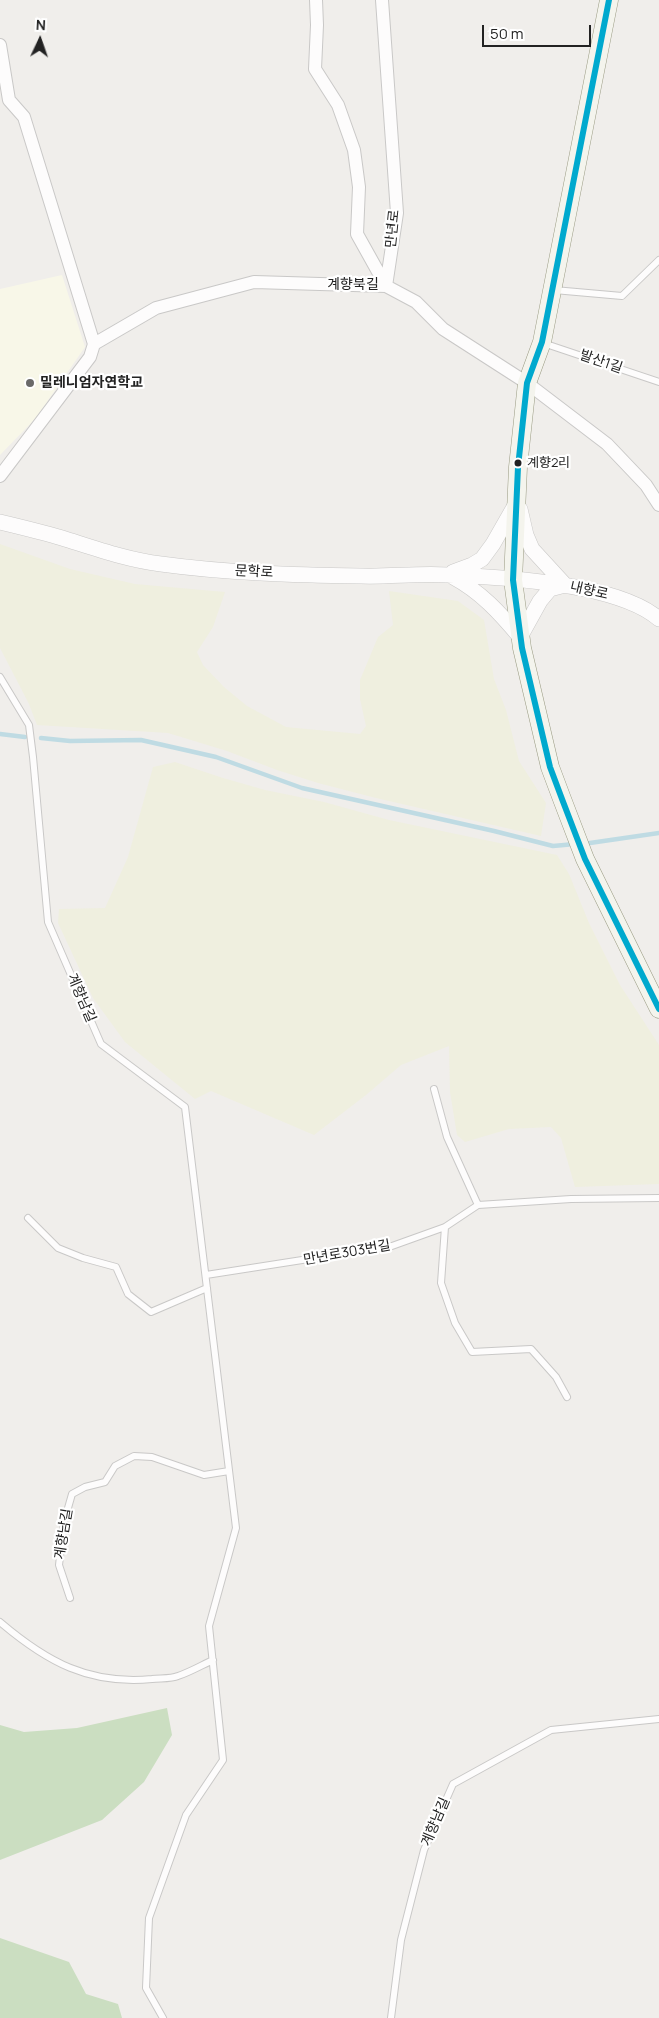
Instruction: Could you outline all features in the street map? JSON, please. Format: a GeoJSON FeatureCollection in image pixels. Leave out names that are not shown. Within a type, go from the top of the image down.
{"type":"FeatureCollection","features":[{"type":"Feature","properties":{"kind":"main road"},"geometry":{"type":"LineString","coordinates":[[609,0],[542,342],[527,383],[518,467],[513,580],[520,637],[550,768],[586,859],[659,1009]]}},
{"type":"Feature","properties":{"kind":"street","name":"계향북길"},"geometry":{"type":"LineString","coordinates":[[316,0],[315,69],[338,105],[354,150],[359,187],[357,234],[386,286]]}},
{"type":"Feature","properties":{"kind":"street","name":"만년로"},"geometry":{"type":"LineString","coordinates":[[382,0],[397,213],[386,286]]}},
{"type":"Feature","properties":{"kind":"street"},"geometry":{"type":"LineString","coordinates":[[0,45],[9,100],[24,117],[94,344],[90,357],[0,476]]}},
{"type":"Feature","properties":{"kind":"street","name":"계향북길"},"geometry":{"type":"LineString","coordinates":[[94,344],[156,308],[254,282],[386,286]]}},
{"type":"Feature","properties":{"kind":"street"},"geometry":{"type":"LineString","coordinates":[[386,286],[416,302],[443,329],[527,383],[607,444],[646,484],[659,505]]}},
{"type":"Feature","properties":{"kind":"street"},"geometry":{"type":"LineString","coordinates":[[447,574],[472,566],[482,560],[494,544],[518,500]]}},
{"type":"Feature","properties":{"kind":"street"},"geometry":{"type":"LineString","coordinates":[[447,574],[470,587],[491,604],[520,637],[540,601],[550,589],[565,585],[532,549],[526,535],[518,500]]}},
{"type":"Feature","properties":{"kind":"street","name":"문학로"},"geometry":{"type":"LineString","coordinates":[[0,522],[106,552],[159,564],[240,572],[322,575],[447,574],[513,580]]}},
{"type":"Feature","properties":{"kind":"street","name":"내향로"},"geometry":{"type":"LineString","coordinates":[[513,580],[565,585],[603,593],[633,603],[649,611],[659,619]]}},
{"type":"Feature","properties":{"kind":"lane"},"geometry":{"type":"LineString","coordinates":[[552,290],[622,296],[659,260]]}},
{"type":"Feature","properties":{"kind":"lane","name":"발산1길"},"geometry":{"type":"LineString","coordinates":[[542,342],[659,382]]}},
{"type":"Feature","properties":{"kind":"lane","name":"계향남길"},"geometry":{"type":"LineString","coordinates":[[0,677],[29,726],[48,922],[101,1044],[185,1107],[208,1288],[236,1528],[209,1626],[223,1760],[186,1815],[149,1918],[146,1988],[163,2018]]}},
{"type":"Feature","properties":{"kind":"lane"},"geometry":{"type":"LineString","coordinates":[[434,1089],[447,1137],[478,1205],[659,1198]]}},
{"type":"Feature","properties":{"kind":"lane","name":"만년로303번길"},"geometry":{"type":"LineString","coordinates":[[206,1275],[392,1246],[445,1227],[478,1205]]}},
{"type":"Feature","properties":{"kind":"lane"},"geometry":{"type":"LineString","coordinates":[[28,1218],[58,1248],[83,1258],[116,1267],[128,1294],[151,1312],[208,1288]]}},
{"type":"Feature","properties":{"kind":"lane"},"geometry":{"type":"LineString","coordinates":[[445,1227],[441,1283],[455,1323],[472,1352],[532,1349],[556,1377],[567,1397]]}},
{"type":"Feature","properties":{"kind":"lane","name":"계향남길"},"geometry":{"type":"LineString","coordinates":[[70,1598],[59,1564],[64,1522],[72,1494],[85,1487],[105,1482],[114,1466],[134,1456],[152,1456],[204,1475],[229,1471]]}},
{"type":"Feature","properties":{"kind":"lane"},"geometry":{"type":"LineString","coordinates":[[0,1622],[25,1643],[64,1667],[102,1678],[138,1680],[178,1677],[213,1660]]}},
{"type":"Feature","properties":{"kind":"lane","name":"계향남길"},"geometry":{"type":"LineString","coordinates":[[392,2018],[401,1940],[424,1850],[453,1784],[551,1730],[659,1719]]}},
{"type":"Feature","properties":{"kind":"shaded area","name":"밀레니엄자연학교"},"geometry":{"type":"Polygon","coordinates":[[[62,275],[85,347],[35,419],[0,455],[0,289],[62,275]]]}},
{"type":"Feature","properties":{"kind":"green space"},"geometry":{"type":"Polygon","coordinates":[[[0,544],[70,569],[135,584],[225,592],[213,627],[197,652],[203,665],[224,687],[247,706],[286,727],[360,734],[366,726],[360,699],[360,680],[378,637],[393,625],[389,591],[458,601],[484,620],[494,679],[506,710],[519,761],[546,803],[541,836],[318,783],[227,751],[168,733],[37,725],[29,704],[0,648],[0,544]]]}},
{"type":"Feature","properties":{"kind":"green space"},"geometry":{"type":"Polygon","coordinates":[[[175,762],[265,790],[324,802],[389,820],[557,855],[569,874],[589,923],[620,985],[659,1045],[659,1184],[575,1187],[561,1138],[551,1127],[509,1129],[465,1142],[457,1135],[450,1092],[449,1046],[401,1065],[314,1135],[211,1091],[195,1099],[125,1042],[93,998],[58,923],[59,909],[105,908],[128,857],[153,767],[175,762]]]}},
{"type":"Feature","properties":{"kind":"green space"},"geometry":{"type":"Polygon","coordinates":[[[167,1708],[172,1735],[144,1782],[102,1820],[0,1860],[0,1725],[24,1732],[77,1728],[167,1708]]]}},
{"type":"Feature","properties":{"kind":"green space"},"geometry":{"type":"Polygon","coordinates":[[[0,1938],[69,1962],[86,1994],[118,2004],[122,2018],[0,2018],[0,1938]]]}},
{"type":"Feature","properties":{"kind":"waterway"},"geometry":{"type":"LineString","coordinates":[[0,734],[25,737]]}},
{"type":"Feature","properties":{"kind":"waterway"},"geometry":{"type":"LineString","coordinates":[[41,738],[70,741],[141,740],[216,757],[302,788],[553,846],[575,844]]}},
{"type":"Feature","properties":{"kind":"waterway"},"geometry":{"type":"LineString","coordinates":[[583,844],[659,833]]}},
{"type":"Feature","properties":{"kind":"transit line"},"geometry":{"type":"LineString","coordinates":[[609,0],[542,342],[527,383],[518,467],[513,580],[522,648],[550,767],[585,859],[659,1009]]}},
{"type":"Feature","properties":{"kind":"place","name":"밀레니엄자연학교"},"geometry":{"type":"Point","coordinates":[30,383]}},
{"type":"Feature","properties":{"kind":"place","name":"계향2리"},"geometry":{"type":"Point","coordinates":[518,463]}}]}
